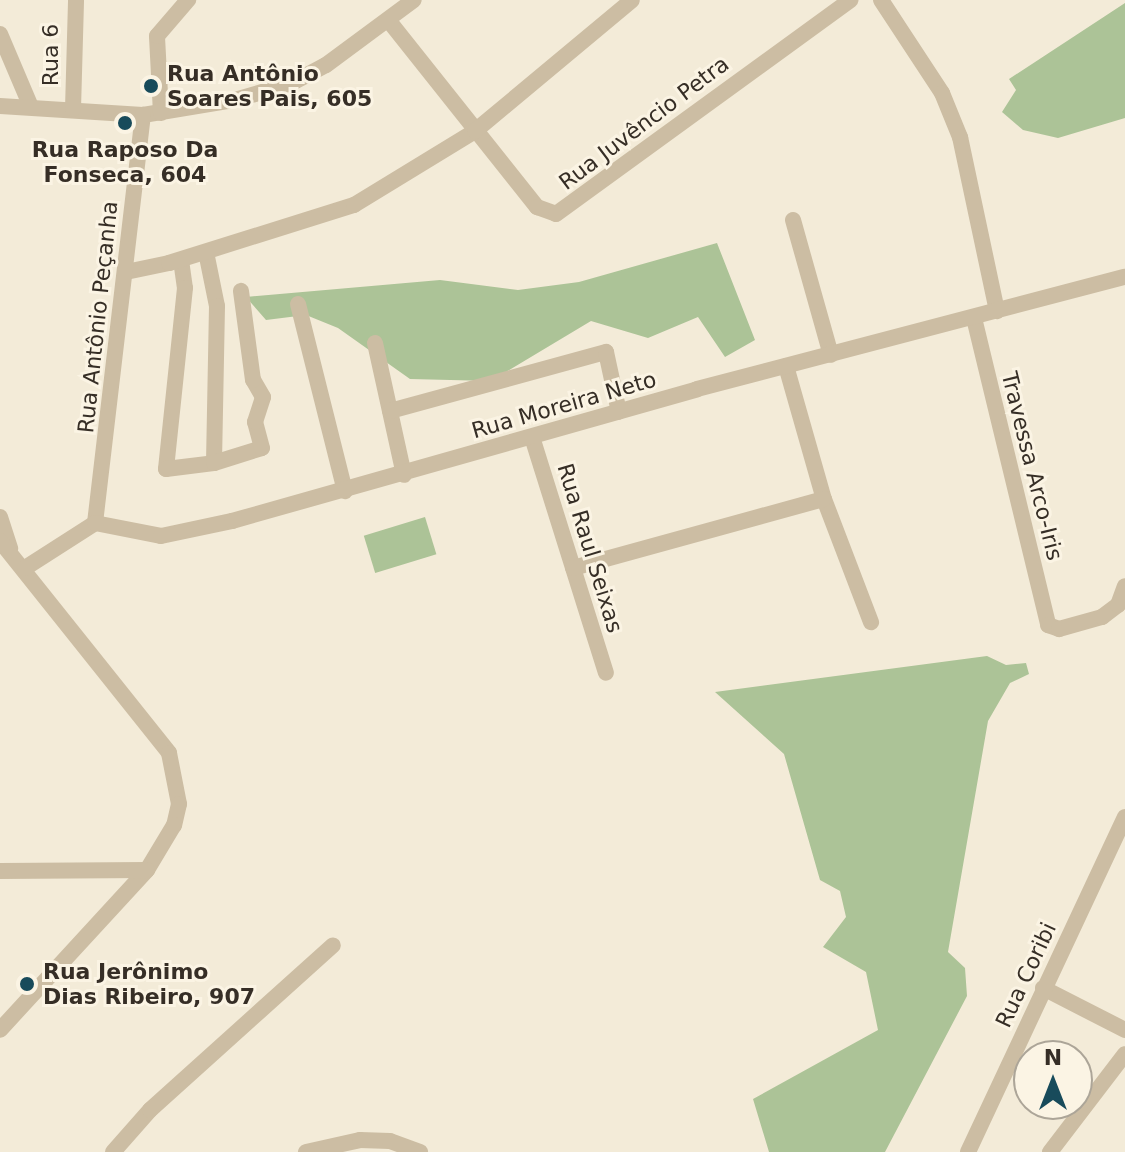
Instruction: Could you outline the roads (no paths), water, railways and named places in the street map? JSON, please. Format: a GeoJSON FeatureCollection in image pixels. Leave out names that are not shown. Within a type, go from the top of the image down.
{"type":"FeatureCollection","features":[{"type":"Feature","properties":{"kind":"street","name":"Rua 6"},"geometry":{"type":"LineString","coordinates":[[73,109],[76,0]]}},
{"type":"Feature","properties":{"kind":"street"},"geometry":{"type":"LineString","coordinates":[[161,113],[157,36],[188,0]]}},
{"type":"Feature","properties":{"kind":"street"},"geometry":{"type":"LineString","coordinates":[[0,106],[143,115],[235,100],[292,83],[389,21],[414,0]]}},
{"type":"Feature","properties":{"kind":"street"},"geometry":{"type":"LineString","coordinates":[[126,272],[181,260],[354,205],[475,131],[632,0]]}},
{"type":"Feature","properties":{"kind":"street","name":"Rua Juvêncio Petra"},"geometry":{"type":"LineString","coordinates":[[389,21],[537,207],[556,214],[851,0]]}},
{"type":"Feature","properties":{"kind":"street"},"geometry":{"type":"LineString","coordinates":[[881,0],[942,93],[960,137],[997,311]]}},
{"type":"Feature","properties":{"kind":"street"},"geometry":{"type":"LineString","coordinates":[[0,34],[31,107]]}},
{"type":"Feature","properties":{"kind":"street","name":"Rua Antônio Peçanha"},"geometry":{"type":"LineString","coordinates":[[95,523],[143,115]]}},
{"type":"Feature","properties":{"kind":"street"},"geometry":{"type":"LineString","coordinates":[[793,220],[831,355]]}},
{"type":"Feature","properties":{"kind":"street"},"geometry":{"type":"LineString","coordinates":[[206,252],[217,306],[214,463]]}},
{"type":"Feature","properties":{"kind":"street"},"geometry":{"type":"LineString","coordinates":[[181,260],[185,288],[166,469],[214,463],[262,448],[255,422],[263,397],[253,380],[241,291]]}},
{"type":"Feature","properties":{"kind":"street","name":"Rua Moreira Neto"},"geometry":{"type":"LineString","coordinates":[[95,523],[161,536],[345,491],[786,366],[1125,277]]}},
{"type":"Feature","properties":{"kind":"street"},"geometry":{"type":"LineString","coordinates":[[298,304],[345,491]]}},
{"type":"Feature","properties":{"kind":"street","name":"Travessa Arco-Iris"},"geometry":{"type":"LineString","coordinates":[[974,318],[1048,625],[1059,629],[1102,617],[1118,605],[1125,586]]}},
{"type":"Feature","properties":{"kind":"street"},"geometry":{"type":"LineString","coordinates":[[375,343],[404,475]]}},
{"type":"Feature","properties":{"kind":"street"},"geometry":{"type":"LineString","coordinates":[[390,411],[606,352],[619,412]]}},
{"type":"Feature","properties":{"kind":"street"},"geometry":{"type":"LineString","coordinates":[[786,366],[824,499],[871,622]]}},
{"type":"Feature","properties":{"kind":"street","name":"Rua Raul Seixas"},"geometry":{"type":"LineString","coordinates":[[532,437],[606,673]]}},
{"type":"Feature","properties":{"kind":"street"},"geometry":{"type":"LineString","coordinates":[[573,568],[824,499]]}},
{"type":"Feature","properties":{"kind":"street"},"geometry":{"type":"LineString","coordinates":[[0,517],[5,544],[169,753],[179,804],[174,825],[147,870],[0,1030]]}},
{"type":"Feature","properties":{"kind":"street"},"geometry":{"type":"LineString","coordinates":[[25,568],[95,523]]}},
{"type":"Feature","properties":{"kind":"street","name":"Rua Coribi"},"geometry":{"type":"LineString","coordinates":[[968,1152],[1125,817]]}},
{"type":"Feature","properties":{"kind":"street"},"geometry":{"type":"LineString","coordinates":[[0,871],[147,870]]}},
{"type":"Feature","properties":{"kind":"street"},"geometry":{"type":"LineString","coordinates":[[113,1152],[150,1110],[333,945]]}},
{"type":"Feature","properties":{"kind":"street"},"geometry":{"type":"LineString","coordinates":[[1043,988],[1125,1030]]}},
{"type":"Feature","properties":{"kind":"street"},"geometry":{"type":"LineString","coordinates":[[0,1010],[21,1005]]}},
{"type":"Feature","properties":{"kind":"street"},"geometry":{"type":"LineString","coordinates":[[1050,1152],[1125,1054]]}},
{"type":"Feature","properties":{"kind":"street"},"geometry":{"type":"LineString","coordinates":[[306,1152],[360,1140],[390,1141],[420,1152]]}},
{"type":"Feature","properties":{"kind":"place","name":"Rua Antônio Soares Pais, 605"},"geometry":{"type":"Point","coordinates":[151,86]}},
{"type":"Feature","properties":{"kind":"place","name":"Rua Raposo Da Fonseca, 604"},"geometry":{"type":"Point","coordinates":[125,123]}},
{"type":"Feature","properties":{"kind":"place","name":"Rua Jerônimo Dias Ribeiro, 907"},"geometry":{"type":"Point","coordinates":[27,984]}}]}
